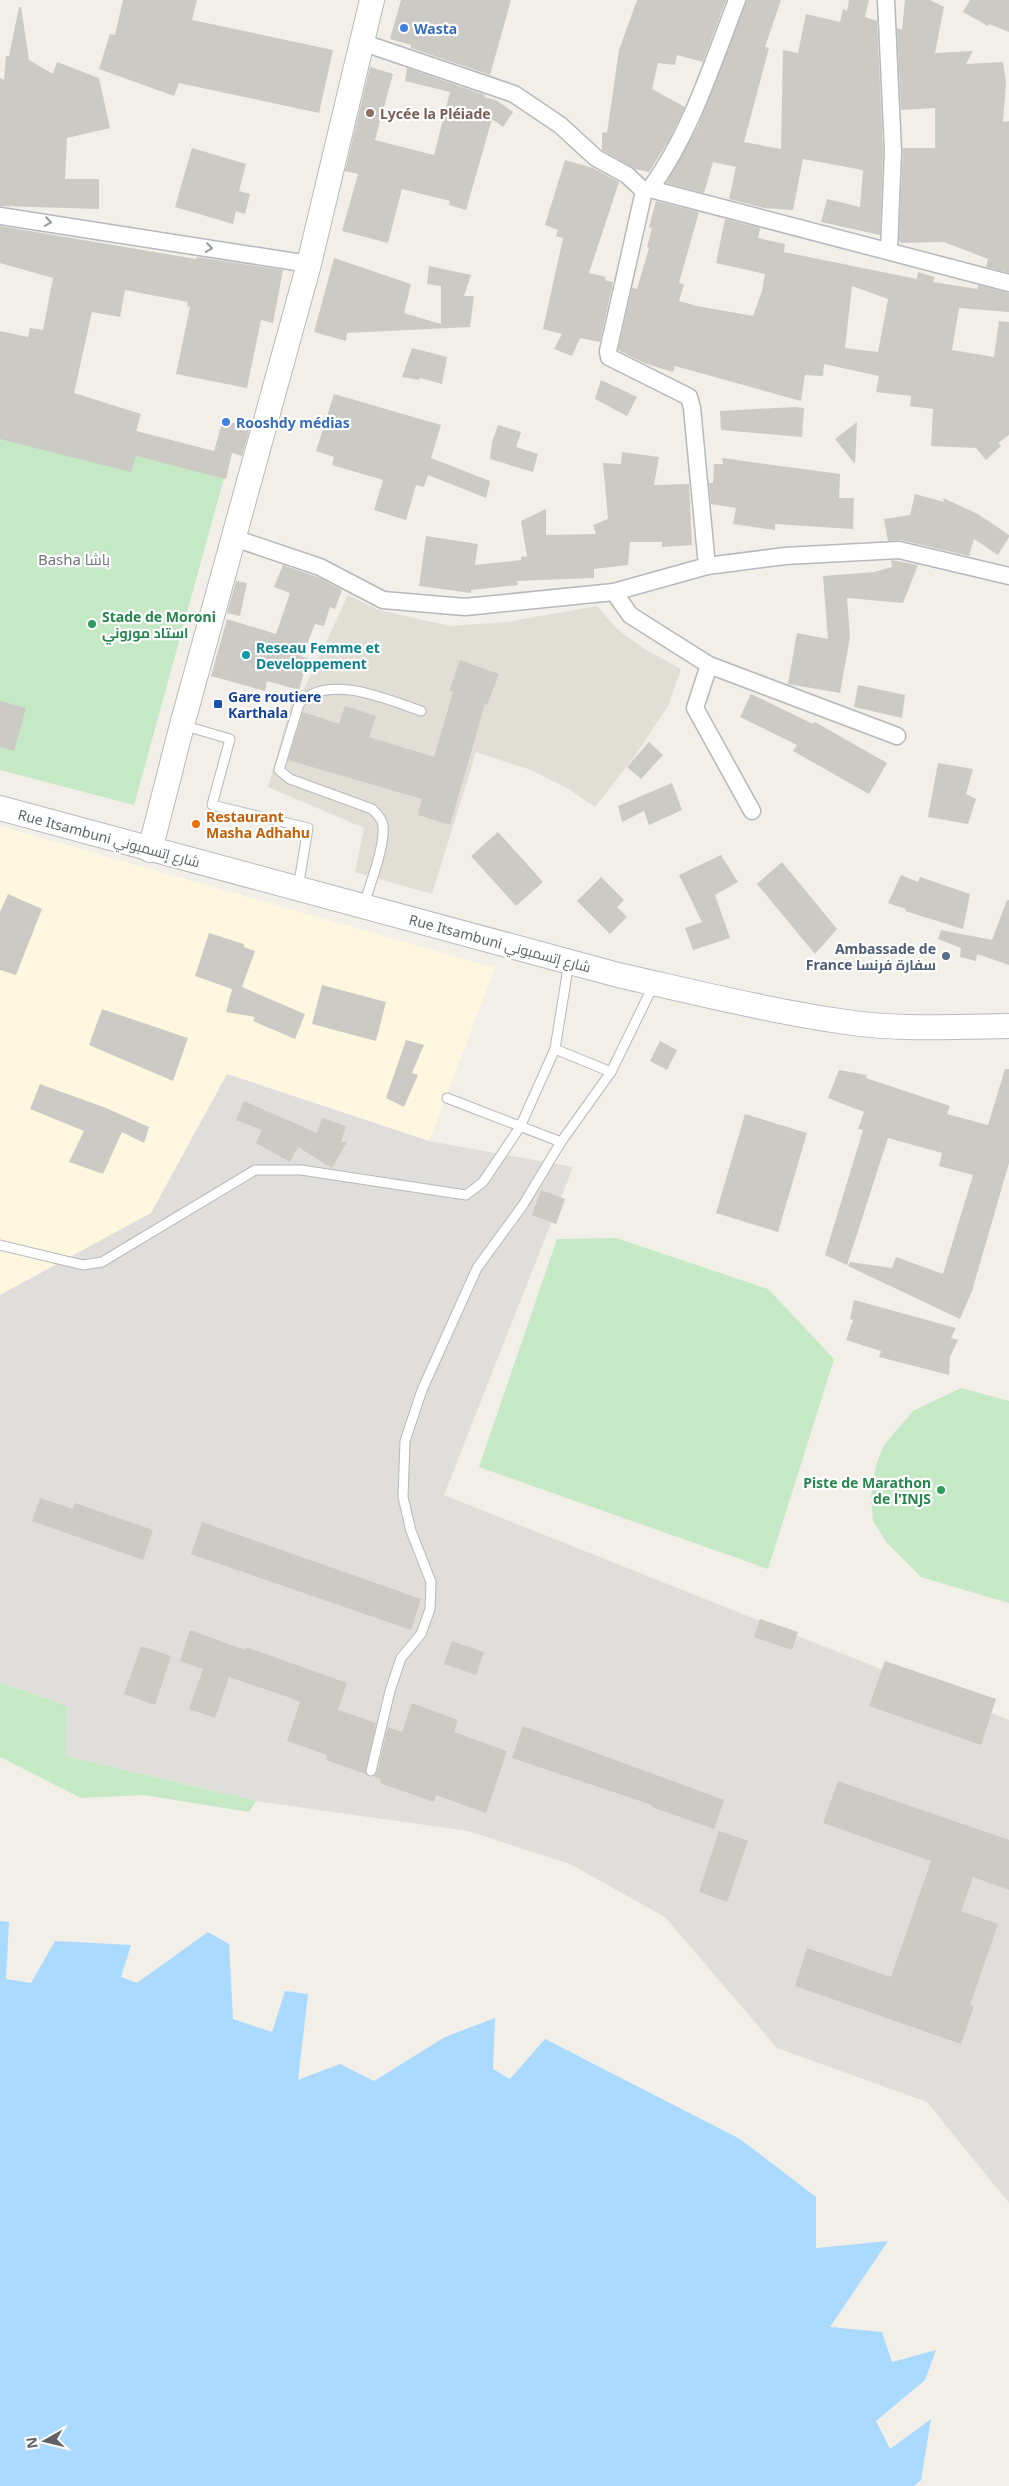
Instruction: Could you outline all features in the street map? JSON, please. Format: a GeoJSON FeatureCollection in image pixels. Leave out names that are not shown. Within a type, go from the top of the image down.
{"type":"FeatureCollection","features":[{"type":"Feature","properties":{"kind":"main road"},"geometry":{"type":"LineString","coordinates":[[150,850],[182,725],[309,264],[372,0]]}},
{"type":"Feature","properties":{"kind":"main road","name":"Rue Itsambuni شارع إتسمبوني"},"geometry":{"type":"LineString","coordinates":[[0,808],[150,850],[364,905],[654,984],[847,1022],[923,1027],[1009,1026]]}},
{"type":"Feature","properties":{"kind":"street"},"geometry":{"type":"LineString","coordinates":[[707,566],[692,408],[689,397],[609,357],[608,351],[647,190],[661,174],[696,105],[737,0]]}},
{"type":"Feature","properties":{"kind":"street"},"geometry":{"type":"LineString","coordinates":[[886,0],[893,151],[889,250]]}},
{"type":"Feature","properties":{"kind":"street"},"geometry":{"type":"LineString","coordinates":[[361,42],[514,94],[560,125],[596,158],[627,175],[647,190],[889,250],[969,274],[1009,283]]}},
{"type":"Feature","properties":{"kind":"street"},"geometry":{"type":"LineString","coordinates":[[0,216],[309,264]]}},
{"type":"Feature","properties":{"kind":"street"},"geometry":{"type":"LineString","coordinates":[[234,538],[320,568],[383,600],[465,607],[614,592],[707,566],[785,556],[898,550],[1009,576]]}},
{"type":"Feature","properties":{"kind":"street"},"geometry":{"type":"LineString","coordinates":[[614,592],[630,615],[709,665],[897,736]]}},
{"type":"Feature","properties":{"kind":"street"},"geometry":{"type":"LineString","coordinates":[[709,665],[695,708],[752,811]]}},
{"type":"Feature","properties":{"kind":"lane"},"geometry":{"type":"LineString","coordinates":[[364,905],[381,840],[383,823],[378,814],[372,809],[290,779],[282,775],[279,770],[299,704],[305,697],[320,691],[363,691],[421,711]]}},
{"type":"Feature","properties":{"kind":"lane"},"geometry":{"type":"LineString","coordinates":[[182,725],[230,739],[212,805],[308,828],[298,888]]}},
{"type":"Feature","properties":{"kind":"lane"},"geometry":{"type":"LineString","coordinates":[[0,1245],[83,1265],[102,1262],[255,1170],[301,1170],[466,1194],[483,1182],[520,1127],[555,1049],[570,962]]}},
{"type":"Feature","properties":{"kind":"lane"},"geometry":{"type":"LineString","coordinates":[[371,1772],[390,1691],[401,1658],[421,1634],[430,1608],[431,1582],[411,1531],[403,1497],[405,1441],[422,1390],[478,1268],[523,1204],[561,1142],[611,1072],[654,984]]}},
{"type":"Feature","properties":{"kind":"lane"},"geometry":{"type":"LineString","coordinates":[[555,1049],[611,1072]]}},
{"type":"Feature","properties":{"kind":"lane"},"geometry":{"type":"LineString","coordinates":[[447,1098],[561,1142]]}},
{"type":"Feature","properties":{"kind":"shaded area"},"geometry":{"type":"Polygon","coordinates":[[[348,595],[379,610],[450,626],[506,622],[597,606],[616,628],[643,648],[681,669],[668,706],[634,757],[595,807],[567,788],[531,770],[476,752],[432,894],[355,872],[364,828],[268,787],[292,701],[305,687],[348,595]]]}},
{"type":"Feature","properties":{"kind":"shaded area"},"geometry":{"type":"Polygon","coordinates":[[[0,826],[495,968],[429,1141],[227,1074],[151,1213],[0,1295],[0,826]]]}},
{"type":"Feature","properties":{"kind":"shaded area"},"geometry":{"type":"Polygon","coordinates":[[[227,1074],[429,1141],[573,1167],[444,1495],[1009,1720],[1009,2203],[927,2102],[777,2048],[665,1917],[570,1864],[468,1831],[256,1801],[66,1756],[67,1706],[0,1682],[0,1295],[151,1213],[227,1074]]]}},
{"type":"Feature","properties":{"kind":"green space","name":"Stade de Moroni استاد موروني"},"geometry":{"type":"Polygon","coordinates":[[[0,422],[224,478],[134,805],[0,770],[0,422]]]}},
{"type":"Feature","properties":{"kind":"green space"},"geometry":{"type":"Polygon","coordinates":[[[616,1238],[768,1289],[834,1359],[768,1569],[479,1467],[557,1239],[616,1238]]]}},
{"type":"Feature","properties":{"kind":"green space","name":"Piste de Marathon de l'INJS"},"geometry":{"type":"Polygon","coordinates":[[[961,1388],[1009,1401],[1009,1603],[921,1577],[887,1543],[873,1521],[871,1497],[876,1465],[884,1445],[913,1411],[961,1388]]]}},
{"type":"Feature","properties":{"kind":"green space"},"geometry":{"type":"Polygon","coordinates":[[[0,1682],[67,1706],[66,1756],[256,1801],[249,1812],[144,1795],[81,1798],[0,1757],[0,1682]]]}},
{"type":"Feature","properties":{"kind":"water"},"geometry":{"type":"Polygon","coordinates":[[[0,1921],[9,1922],[6,1979],[31,1983],[55,1941],[131,1945],[121,1977],[137,1983],[208,1932],[229,1944],[233,2019],[272,2032],[285,1991],[308,1994],[298,2080],[340,2064],[374,2081],[445,2037],[495,2018],[493,2069],[510,2079],[545,2039],[740,2139],[816,2197],[816,2248],[888,2241],[830,2327],[882,2332],[892,2362],[936,2350],[925,2380],[876,2421],[890,2449],[931,2419],[921,2480],[914,2486],[0,2486],[0,1921]]]}},
{"type":"Feature","properties":{"kind":"building"},"geometry":{"type":"Polygon","coordinates":[[[123,0],[197,0],[192,20],[333,50],[319,113],[179,83],[174,96],[99,69],[110,34],[115,35],[123,0]]]}},
{"type":"Feature","properties":{"kind":"building"},"geometry":{"type":"Polygon","coordinates":[[[401,0],[511,0],[490,75],[390,39],[401,0]]]}},
{"type":"Feature","properties":{"kind":"building"},"geometry":{"type":"Polygon","coordinates":[[[637,0],[726,0],[703,62],[677,55],[675,65],[658,63],[652,89],[685,107],[669,140],[649,172],[635,169],[602,150],[602,132],[607,133],[619,50],[637,0]]]}},
{"type":"Feature","properties":{"kind":"building"},"geometry":{"type":"Polygon","coordinates":[[[747,0],[781,0],[765,47],[769,48],[744,142],[781,149],[783,50],[798,53],[806,14],[840,22],[843,9],[847,11],[849,0],[869,0],[865,17],[877,21],[883,151],[880,235],[821,222],[827,199],[860,207],[863,170],[803,159],[793,210],[764,208],[729,199],[736,167],[713,162],[704,193],[666,183],[698,126],[747,0]]]}},
{"type":"Feature","properties":{"kind":"building"},"geometry":{"type":"Polygon","coordinates":[[[905,0],[930,0],[944,7],[935,53],[973,51],[966,64],[1003,62],[1006,82],[1003,122],[1009,121],[1009,273],[986,267],[988,259],[944,242],[901,243],[899,240],[903,148],[935,148],[935,108],[901,110],[897,28],[902,30],[905,0]]]}},
{"type":"Feature","properties":{"kind":"building"},"geometry":{"type":"Polygon","coordinates":[[[970,0],[1009,0],[1009,32],[989,24],[988,26],[963,12],[970,0]]]}},
{"type":"Feature","properties":{"kind":"building"},"geometry":{"type":"Polygon","coordinates":[[[19,7],[21,7],[29,60],[53,74],[57,62],[99,78],[110,128],[67,138],[65,179],[99,179],[99,209],[0,206],[0,78],[4,80],[6,56],[9,56],[19,7]]]}},
{"type":"Feature","properties":{"kind":"building"},"geometry":{"type":"Polygon","coordinates":[[[370,67],[393,74],[375,140],[434,155],[450,92],[405,81],[407,68],[485,95],[484,97],[496,100],[513,112],[503,127],[492,119],[466,210],[449,205],[450,201],[402,189],[388,243],[342,231],[358,174],[345,171],[370,67]]]}},
{"type":"Feature","properties":{"kind":"building"},"geometry":{"type":"Polygon","coordinates":[[[192,148],[246,164],[239,191],[250,194],[245,214],[236,211],[233,224],[175,207],[192,148]]]}},
{"type":"Feature","properties":{"kind":"building"},"geometry":{"type":"Polygon","coordinates":[[[565,160],[593,168],[619,182],[589,273],[606,277],[605,280],[613,282],[600,342],[580,338],[572,356],[554,349],[562,334],[543,329],[563,238],[556,236],[558,230],[545,225],[565,160]]]}},
{"type":"Feature","properties":{"kind":"building"},"geometry":{"type":"Polygon","coordinates":[[[656,201],[699,212],[679,283],[684,284],[679,301],[697,306],[753,316],[762,291],[765,274],[716,263],[725,219],[760,228],[758,238],[785,244],[784,252],[917,279],[918,272],[935,277],[933,282],[977,289],[978,285],[1009,293],[1009,312],[959,308],[952,350],[994,357],[999,321],[1009,322],[1009,435],[998,443],[1001,446],[986,460],[976,448],[931,446],[933,409],[910,406],[911,396],[876,392],[879,376],[824,364],[823,376],[805,375],[801,401],[675,366],[673,372],[644,363],[618,350],[632,288],[637,289],[649,248],[647,247],[652,228],[649,227],[656,201]],[[852,286],[845,348],[878,352],[888,299],[852,286]]]}},
{"type":"Feature","properties":{"kind":"building"},"geometry":{"type":"Polygon","coordinates":[[[0,226],[196,259],[197,257],[283,270],[273,323],[261,320],[247,388],[176,374],[190,307],[187,306],[188,302],[125,290],[120,317],[92,312],[74,393],[141,414],[136,431],[214,451],[223,420],[250,428],[242,456],[232,453],[226,479],[136,456],[131,472],[0,439],[0,331],[28,337],[30,328],[43,330],[53,278],[0,263],[0,226]]]}},
{"type":"Feature","properties":{"kind":"building"},"geometry":{"type":"Polygon","coordinates":[[[334,258],[411,284],[404,313],[441,324],[441,286],[427,284],[429,266],[471,275],[464,296],[474,296],[470,327],[347,333],[346,341],[314,332],[334,258]]]}},
{"type":"Feature","properties":{"kind":"building"},"geometry":{"type":"Polygon","coordinates":[[[412,348],[447,357],[442,384],[420,378],[419,380],[402,377],[412,348]]]}},
{"type":"Feature","properties":{"kind":"building"},"geometry":{"type":"Polygon","coordinates":[[[601,380],[637,397],[627,416],[595,399],[601,380]]]}},
{"type":"Feature","properties":{"kind":"building"},"geometry":{"type":"Polygon","coordinates":[[[334,394],[441,425],[431,458],[490,481],[486,498],[428,475],[424,487],[416,485],[406,520],[374,510],[383,480],[332,465],[334,457],[316,451],[334,394]]]}},
{"type":"Feature","properties":{"kind":"building"},"geometry":{"type":"Polygon","coordinates":[[[804,408],[802,437],[721,430],[720,411],[804,408]]]}},
{"type":"Feature","properties":{"kind":"building"},"geometry":{"type":"Polygon","coordinates":[[[857,422],[855,464],[835,439],[857,422]]]}},
{"type":"Feature","properties":{"kind":"building"},"geometry":{"type":"Polygon","coordinates":[[[498,425],[521,432],[516,447],[538,454],[533,472],[490,459],[492,442],[498,425]]]}},
{"type":"Feature","properties":{"kind":"building"},"geometry":{"type":"Polygon","coordinates":[[[622,452],[659,457],[654,485],[689,484],[692,545],[662,547],[662,542],[630,542],[628,565],[594,569],[594,578],[517,581],[518,585],[471,590],[471,593],[419,586],[426,536],[478,544],[475,565],[521,560],[521,557],[527,556],[521,521],[546,509],[546,535],[596,534],[593,525],[608,519],[603,463],[621,464],[622,452]]]}},
{"type":"Feature","properties":{"kind":"building"},"geometry":{"type":"Polygon","coordinates":[[[722,458],[840,474],[839,498],[854,498],[853,529],[775,524],[775,530],[733,524],[736,508],[711,504],[709,483],[713,483],[714,464],[723,464],[722,458]]]}},
{"type":"Feature","properties":{"kind":"building"},"geometry":{"type":"Polygon","coordinates":[[[915,494],[944,502],[943,498],[978,514],[1009,535],[1009,537],[998,555],[974,539],[969,556],[901,540],[888,541],[884,519],[910,515],[915,494]]]}},
{"type":"Feature","properties":{"kind":"building"},"geometry":{"type":"Polygon","coordinates":[[[891,560],[918,565],[903,603],[847,598],[850,637],[840,693],[788,684],[797,633],[828,639],[823,576],[874,572],[892,567],[891,560]]]}},
{"type":"Feature","properties":{"kind":"building"},"geometry":{"type":"Polygon","coordinates":[[[283,565],[320,578],[342,590],[335,609],[330,607],[324,626],[315,624],[302,657],[308,658],[299,690],[267,681],[265,691],[211,676],[227,619],[276,634],[290,593],[274,587],[283,565]]]}},
{"type":"Feature","properties":{"kind":"building"},"geometry":{"type":"Polygon","coordinates":[[[236,581],[247,583],[240,616],[227,613],[236,581]]]}},
{"type":"Feature","properties":{"kind":"building"},"geometry":{"type":"Polygon","coordinates":[[[460,660],[499,674],[487,705],[485,704],[450,825],[418,815],[422,799],[288,760],[303,712],[339,724],[345,706],[376,716],[369,737],[434,757],[453,692],[449,691],[460,660]]]}},
{"type":"Feature","properties":{"kind":"building"},"geometry":{"type":"Polygon","coordinates":[[[858,685],[905,695],[902,718],[854,707],[858,685]]]}},
{"type":"Feature","properties":{"kind":"building"},"geometry":{"type":"Polygon","coordinates":[[[751,694],[813,724],[815,722],[887,763],[869,794],[793,751],[797,745],[740,717],[751,694]]]}},
{"type":"Feature","properties":{"kind":"building"},"geometry":{"type":"Polygon","coordinates":[[[0,701],[26,708],[14,751],[0,747],[0,701]]]}},
{"type":"Feature","properties":{"kind":"building"},"geometry":{"type":"Polygon","coordinates":[[[649,742],[663,755],[641,779],[627,767],[649,742]]]}},
{"type":"Feature","properties":{"kind":"building"},"geometry":{"type":"Polygon","coordinates":[[[938,763],[973,769],[966,794],[976,799],[968,824],[928,817],[938,763]]]}},
{"type":"Feature","properties":{"kind":"building"},"geometry":{"type":"Polygon","coordinates":[[[672,783],[682,810],[649,825],[644,811],[622,822],[618,806],[672,783]]]}},
{"type":"Feature","properties":{"kind":"building"},"geometry":{"type":"Polygon","coordinates":[[[498,832],[543,882],[516,906],[471,856],[498,832]]]}},
{"type":"Feature","properties":{"kind":"building"},"geometry":{"type":"Polygon","coordinates":[[[721,855],[738,882],[715,895],[730,938],[693,950],[685,928],[702,922],[679,875],[721,855]]]}},
{"type":"Feature","properties":{"kind":"building"},"geometry":{"type":"Polygon","coordinates":[[[782,862],[837,929],[815,954],[757,884],[782,862]]]}},
{"type":"Feature","properties":{"kind":"building"},"geometry":{"type":"Polygon","coordinates":[[[901,875],[918,882],[920,877],[970,894],[963,929],[905,911],[906,909],[888,903],[901,875]]]}},
{"type":"Feature","properties":{"kind":"building"},"geometry":{"type":"Polygon","coordinates":[[[601,877],[624,900],[617,907],[627,917],[610,934],[577,901],[601,877]]]}},
{"type":"Feature","properties":{"kind":"building"},"geometry":{"type":"Polygon","coordinates":[[[8,894],[42,909],[16,975],[0,970],[0,912],[8,894]]]}},
{"type":"Feature","properties":{"kind":"building"},"geometry":{"type":"Polygon","coordinates":[[[1007,900],[1009,900],[1009,965],[977,954],[976,961],[960,957],[961,948],[938,939],[941,930],[992,940],[1007,900]]]}},
{"type":"Feature","properties":{"kind":"building"},"geometry":{"type":"Polygon","coordinates":[[[209,933],[244,944],[244,947],[255,951],[242,987],[305,1014],[295,1039],[253,1021],[255,1017],[226,1012],[232,989],[195,976],[209,933]]]}},
{"type":"Feature","properties":{"kind":"building"},"geometry":{"type":"Polygon","coordinates":[[[322,985],[386,1002],[376,1041],[312,1024],[322,985]]]}},
{"type":"Feature","properties":{"kind":"building"},"geometry":{"type":"Polygon","coordinates":[[[102,1009],[188,1038],[173,1081],[89,1045],[102,1009]]]}},
{"type":"Feature","properties":{"kind":"building"},"geometry":{"type":"Polygon","coordinates":[[[406,1040],[424,1045],[412,1073],[418,1075],[404,1107],[386,1098],[406,1040]]]}},
{"type":"Feature","properties":{"kind":"building"},"geometry":{"type":"Polygon","coordinates":[[[660,1041],[677,1050],[667,1070],[650,1061],[660,1041]]]}},
{"type":"Feature","properties":{"kind":"building"},"geometry":{"type":"Polygon","coordinates":[[[1005,1069],[1009,1069],[1009,1163],[972,1291],[960,1319],[848,1266],[850,1262],[892,1268],[896,1257],[943,1274],[973,1175],[939,1166],[942,1153],[888,1138],[847,1265],[825,1255],[863,1130],[858,1129],[864,1112],[828,1098],[839,1070],[867,1075],[866,1078],[950,1106],[947,1114],[988,1125],[1005,1069]]]}},
{"type":"Feature","properties":{"kind":"building"},"geometry":{"type":"Polygon","coordinates":[[[40,1084],[106,1108],[149,1127],[144,1143],[122,1132],[103,1174],[69,1162],[84,1131],[30,1109],[40,1084]]]}},
{"type":"Feature","properties":{"kind":"building"},"geometry":{"type":"Polygon","coordinates":[[[244,1101],[317,1133],[322,1118],[346,1126],[341,1142],[347,1142],[332,1168],[298,1147],[290,1162],[256,1143],[262,1130],[236,1120],[244,1101]]]}},
{"type":"Feature","properties":{"kind":"building"},"geometry":{"type":"Polygon","coordinates":[[[745,1114],[807,1133],[778,1232],[716,1213],[745,1114]]]}},
{"type":"Feature","properties":{"kind":"building"},"geometry":{"type":"Polygon","coordinates":[[[541,1190],[565,1199],[556,1224],[532,1215],[541,1190]]]}},
{"type":"Feature","properties":{"kind":"building"},"geometry":{"type":"Polygon","coordinates":[[[854,1300],[956,1328],[951,1338],[958,1340],[950,1357],[949,1375],[879,1357],[881,1351],[846,1340],[853,1320],[850,1319],[854,1300]]]}},
{"type":"Feature","properties":{"kind":"building"},"geometry":{"type":"Polygon","coordinates":[[[40,1498],[73,1509],[75,1503],[153,1530],[143,1560],[32,1521],[40,1498]]]}},
{"type":"Feature","properties":{"kind":"building"},"geometry":{"type":"Polygon","coordinates":[[[202,1522],[421,1599],[411,1630],[191,1554],[202,1522]]]}},
{"type":"Feature","properties":{"kind":"building"},"geometry":{"type":"Polygon","coordinates":[[[760,1619],[798,1632],[792,1650],[754,1637],[760,1619]]]}},
{"type":"Feature","properties":{"kind":"building"},"geometry":{"type":"Polygon","coordinates":[[[190,1630],[245,1650],[246,1647],[347,1683],[338,1710],[376,1723],[366,1774],[326,1760],[327,1755],[287,1741],[300,1702],[291,1698],[229,1677],[215,1718],[189,1709],[203,1669],[180,1661],[190,1630]]]}},
{"type":"Feature","properties":{"kind":"building"},"geometry":{"type":"Polygon","coordinates":[[[452,1641],[484,1652],[476,1675],[444,1664],[452,1641]]]}},
{"type":"Feature","properties":{"kind":"building"},"geometry":{"type":"Polygon","coordinates":[[[141,1646],[171,1656],[155,1705],[124,1694],[141,1646]]]}},
{"type":"Feature","properties":{"kind":"building"},"geometry":{"type":"Polygon","coordinates":[[[885,1661],[996,1699],[981,1745],[869,1706],[885,1661]]]}},
{"type":"Feature","properties":{"kind":"building"},"geometry":{"type":"Polygon","coordinates":[[[412,1703],[458,1720],[454,1732],[507,1751],[486,1813],[436,1795],[434,1802],[380,1783],[381,1779],[374,1777],[377,1772],[388,1727],[402,1732],[412,1703]]]}},
{"type":"Feature","properties":{"kind":"building"},"geometry":{"type":"Polygon","coordinates":[[[523,1726],[724,1800],[714,1829],[652,1807],[652,1805],[512,1758],[523,1726]]]}},
{"type":"Feature","properties":{"kind":"building"},"geometry":{"type":"Polygon","coordinates":[[[838,1781],[1009,1840],[1009,1890],[973,1877],[961,1911],[998,1924],[970,2005],[974,2006],[961,2044],[795,1986],[807,1948],[891,1977],[931,1861],[823,1823],[838,1781]]]}},
{"type":"Feature","properties":{"kind":"building"},"geometry":{"type":"Polygon","coordinates":[[[719,1831],[748,1841],[727,1902],[699,1892],[719,1831]]]}},
{"type":"Feature","properties":{"kind":"place","name":"Wasta"},"geometry":{"type":"Point","coordinates":[404,28]}},
{"type":"Feature","properties":{"kind":"place","name":"Lycée la Pléiade"},"geometry":{"type":"Point","coordinates":[370,113]}},
{"type":"Feature","properties":{"kind":"place","name":"Rooshdy médias"},"geometry":{"type":"Point","coordinates":[226,422]}},
{"type":"Feature","properties":{"kind":"place","name":"Stade de Moroni استاد موروني"},"geometry":{"type":"Point","coordinates":[92,624]}},
{"type":"Feature","properties":{"kind":"place","name":"Reseau Femme et Developpement"},"geometry":{"type":"Point","coordinates":[246,655]}},
{"type":"Feature","properties":{"kind":"place","name":"Gare routiere Karthala"},"geometry":{"type":"Point","coordinates":[218,704]}},
{"type":"Feature","properties":{"kind":"place","name":"Restaurant Masha Adhahu"},"geometry":{"type":"Point","coordinates":[196,824]}},
{"type":"Feature","properties":{"kind":"place","name":"Ambassade de France سفارة فرنسا"},"geometry":{"type":"Point","coordinates":[946,956]}},
{"type":"Feature","properties":{"kind":"place","name":"Piste de Marathon de l'INJS"},"geometry":{"type":"Point","coordinates":[941,1490]}},
{"type":"Feature","properties":{"kind":"district","name":"Basha باشا"},"geometry":{"type":"Point","coordinates":[74,559]}}]}
